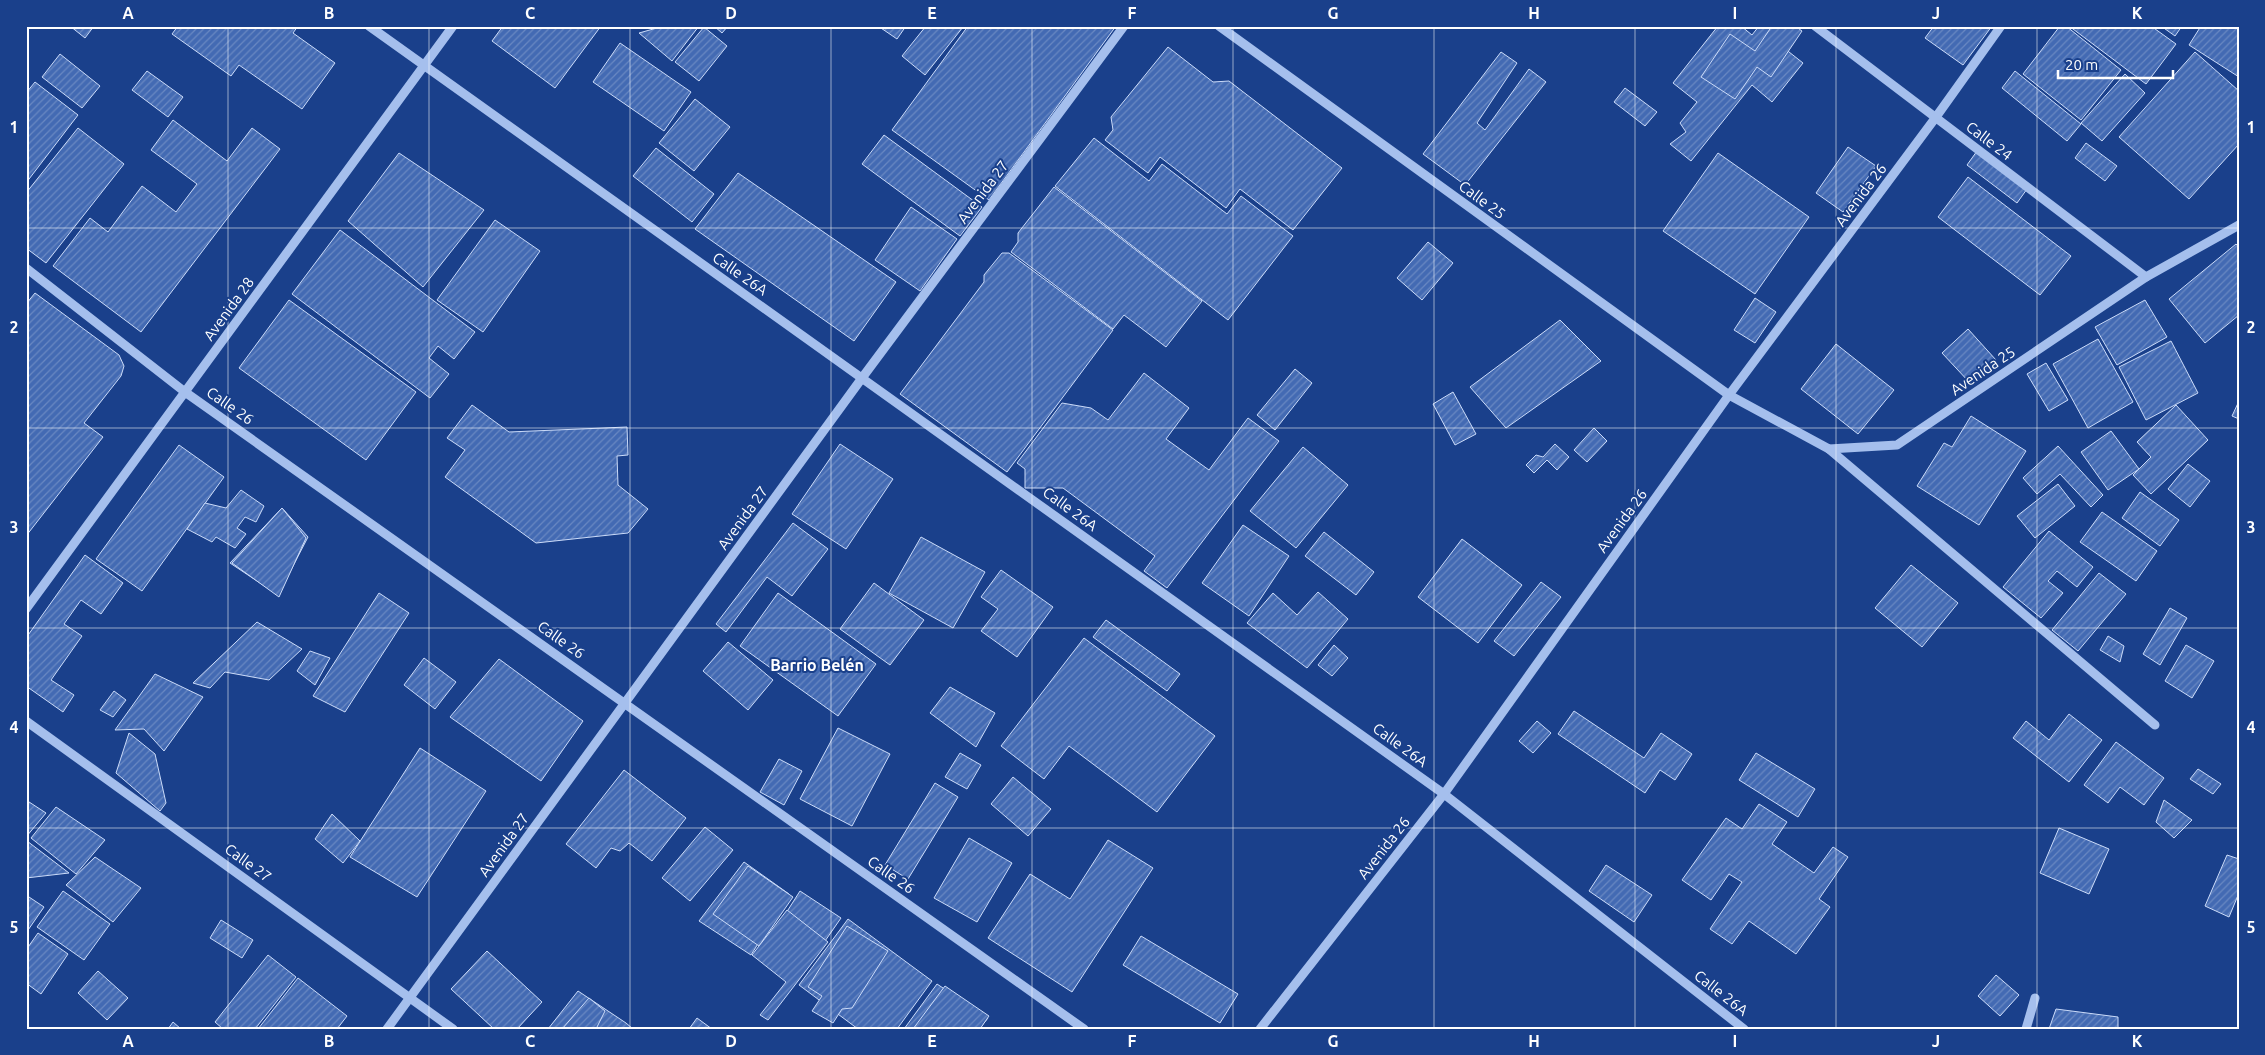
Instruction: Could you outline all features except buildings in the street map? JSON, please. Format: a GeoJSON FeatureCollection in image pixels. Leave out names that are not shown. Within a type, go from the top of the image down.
{"type":"FeatureCollection","features":[{"type":"Feature","properties":{"kind":"street","name":"Calle 26A"},"geometry":{"type":"LineString","coordinates":[[369,26],[1444,794],[1744,1029]]}},
{"type":"Feature","properties":{"kind":"street","name":"Avenida 28"},"geometry":{"type":"LineString","coordinates":[[26,608],[453,26]]}},
{"type":"Feature","properties":{"kind":"street","name":"Avenida 27"},"geometry":{"type":"LineString","coordinates":[[387,1029],[862,378],[1124,26]]}},
{"type":"Feature","properties":{"kind":"street","name":"Calle 25"},"geometry":{"type":"LineString","coordinates":[[1219,26],[1729,395]]}},
{"type":"Feature","properties":{"kind":"street","name":"Calle 24"},"geometry":{"type":"LineString","coordinates":[[1815,26],[2146,277]]}},
{"type":"Feature","properties":{"kind":"street","name":"Avenida 26"},"geometry":{"type":"LineString","coordinates":[[1260,1029],[1444,794],[1729,395],[1936,118],[2001,26]]}},
{"type":"Feature","properties":{"kind":"street","name":"Avenida 25"},"geometry":{"type":"LineString","coordinates":[[1829,449],[1897,445],[2146,277],[2239,225]]}},
{"type":"Feature","properties":{"kind":"street","name":"Calle 26"},"geometry":{"type":"LineString","coordinates":[[26,268],[186,392],[1084,1029]]}},
{"type":"Feature","properties":{"kind":"street"},"geometry":{"type":"LineString","coordinates":[[1729,395],[1829,449],[2155,725]]}},
{"type":"Feature","properties":{"kind":"street","name":"Calle 27"},"geometry":{"type":"LineString","coordinates":[[26,721],[410,996],[453,1029]]}},
{"type":"Feature","properties":{"kind":"street"},"geometry":{"type":"LineString","coordinates":[[2026,1029],[2036,998]]}},
{"type":"Feature","properties":{"kind":"district","name":"Barrio Belén"},"geometry":{"type":"Point","coordinates":[817,665]}}]}
